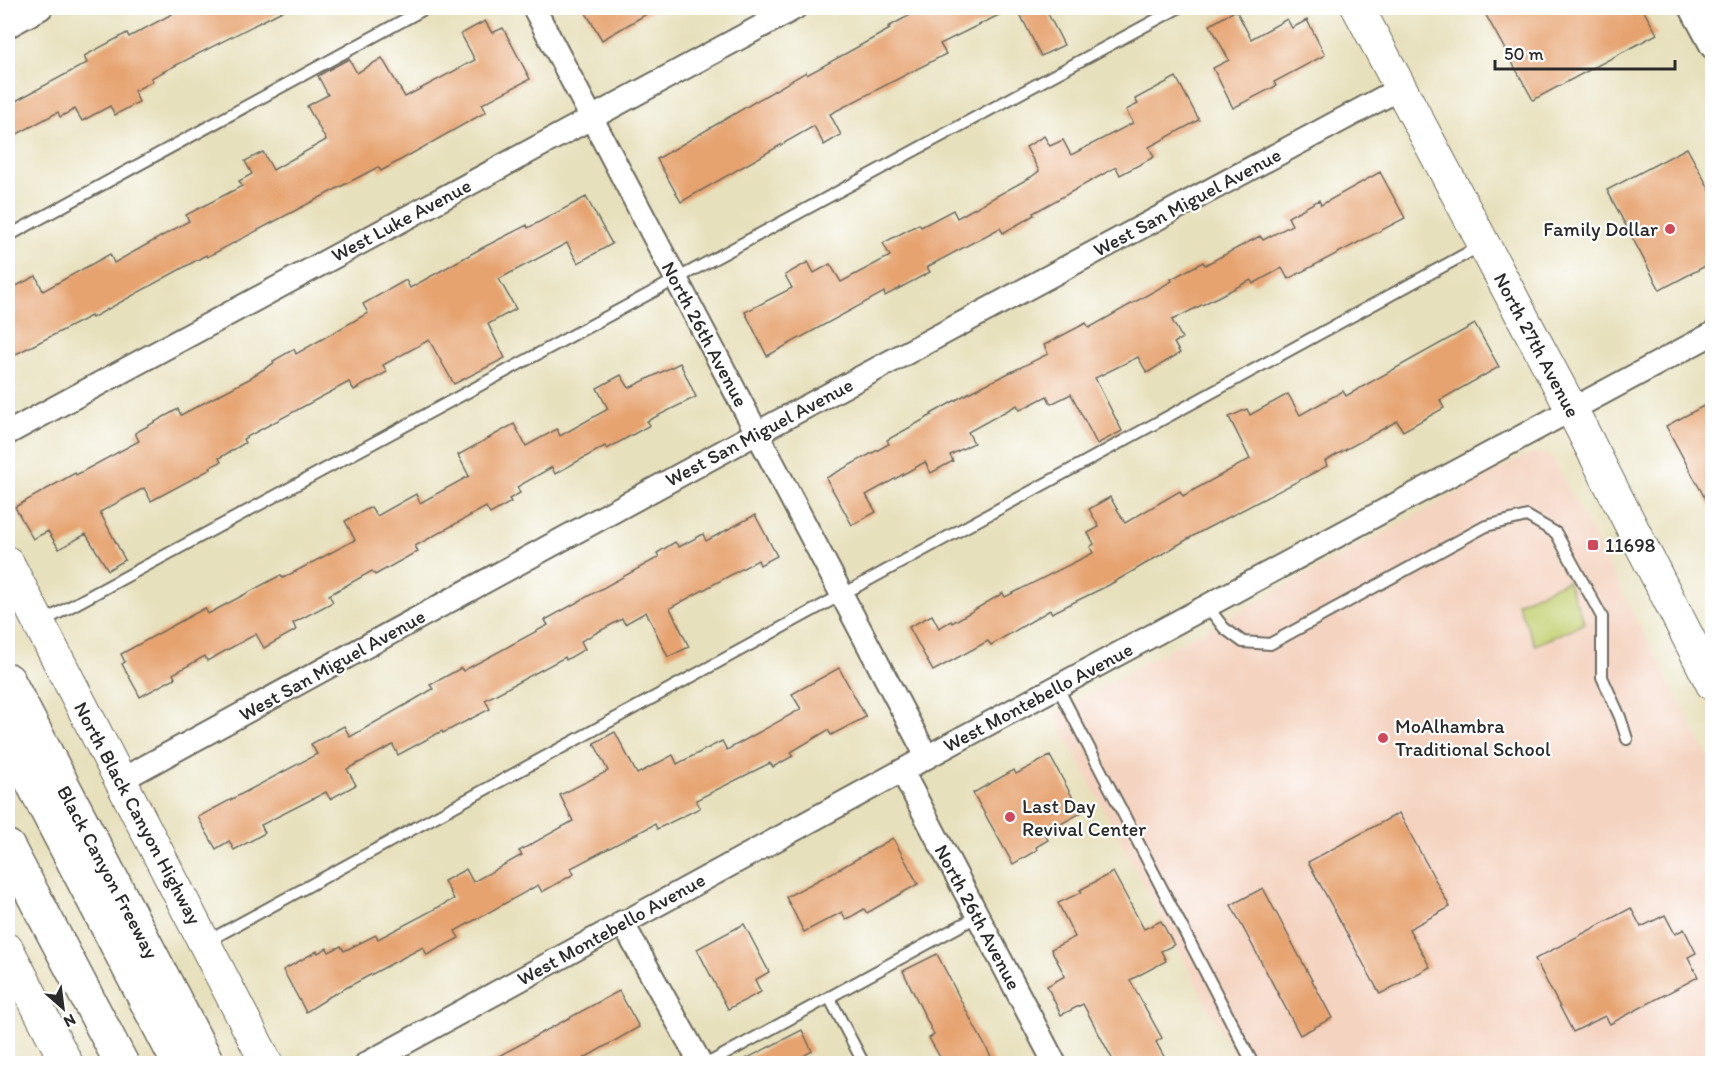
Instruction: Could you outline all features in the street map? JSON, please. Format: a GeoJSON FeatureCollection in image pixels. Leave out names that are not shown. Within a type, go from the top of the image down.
{"type":"FeatureCollection","features":[{"type":"Feature","properties":{"kind":"highway","name":"Black Canyon Freeway"},"geometry":{"type":"LineString","coordinates":[[8,680],[208,1064]]}},
{"type":"Feature","properties":{"kind":"highway"},"geometry":{"type":"LineString","coordinates":[[8,736],[179,1064]]}},
{"type":"Feature","properties":{"kind":"highway"},"geometry":{"type":"LineString","coordinates":[[8,783],[154,1064]]}},
{"type":"Feature","properties":{"kind":"highway"},"geometry":{"type":"LineString","coordinates":[[8,847],[122,1064]]}},
{"type":"Feature","properties":{"kind":"main road","name":"North 27th Avenue"},"geometry":{"type":"LineString","coordinates":[[1358,8],[1572,410],[1713,684]]}},
{"type":"Feature","properties":{"kind":"main road","name":"North Black Canyon Highway"},"geometry":{"type":"LineString","coordinates":[[8,563],[267,1064]]}},
{"type":"Feature","properties":{"kind":"main road"},"geometry":{"type":"LineString","coordinates":[[8,950],[67,1064]]}},
{"type":"Feature","properties":{"kind":"street"},"geometry":{"type":"LineString","coordinates":[[8,26],[41,8]]}},
{"type":"Feature","properties":{"kind":"street","name":"North 26th Avenue"},"geometry":{"type":"LineString","coordinates":[[534,8],[927,757]]}},
{"type":"Feature","properties":{"kind":"street","name":"West Luke Avenue"},"geometry":{"type":"LineString","coordinates":[[8,433],[795,8]]}},
{"type":"Feature","properties":{"kind":"street"},"geometry":{"type":"LineString","coordinates":[[1692,8],[1713,47]]}},
{"type":"Feature","properties":{"kind":"street","name":"West San Miguel Avenue"},"geometry":{"type":"LineString","coordinates":[[119,781],[757,433],[1401,88]]}},
{"type":"Feature","properties":{"kind":"street","name":"West Montebello Avenue"},"geometry":{"type":"LineString","coordinates":[[366,1064],[1057,686],[1713,334]]}},
{"type":"Feature","properties":{"kind":"street","name":"North 26th Avenue"},"geometry":{"type":"LineString","coordinates":[[902,771],[1055,1064]]}},
{"type":"Feature","properties":{"kind":"street"},"geometry":{"type":"LineString","coordinates":[[622,922],[701,1064]]}},
{"type":"Feature","properties":{"kind":"lane"},"geometry":{"type":"LineString","coordinates":[[8,236],[426,8]]}},
{"type":"Feature","properties":{"kind":"lane"},"geometry":{"type":"LineString","coordinates":[[39,624],[1178,8]]}},
{"type":"Feature","properties":{"kind":"lane"},"geometry":{"type":"LineString","coordinates":[[205,942],[1483,244]]}},
{"type":"Feature","properties":{"kind":"lane"},"geometry":{"type":"LineString","coordinates":[[1207,605],[1224,628],[1243,642],[1270,644],[1486,526],[1527,516],[1556,534],[1602,617],[1602,677],[1627,739]]}},
{"type":"Feature","properties":{"kind":"lane"},"geometry":{"type":"LineString","coordinates":[[1057,686],[1253,1064]]}},
{"type":"Feature","properties":{"kind":"lane"},"geometry":{"type":"LineString","coordinates":[[707,1064],[978,916]]}},
{"type":"Feature","properties":{"kind":"lane"},"geometry":{"type":"LineString","coordinates":[[829,997],[864,1064]]}},
{"type":"Feature","properties":{"kind":"shaded area","name":"MoAlhambra Traditional School"},"geometry":{"type":"Polygon","coordinates":[[[1536,453],[1545,454],[1553,459],[1712,764],[1712,1063],[1238,1063],[1053,713],[1521,458],[1536,453]]]}},
{"type":"Feature","properties":{"kind":"green space"},"geometry":{"type":"Polygon","coordinates":[[[1567,581],[1585,623],[1535,645],[1517,603],[1567,581]]]}},
{"type":"Feature","properties":{"kind":"building"},"geometry":{"type":"Polygon","coordinates":[[[168,8],[288,8],[151,78],[153,81],[134,91],[139,102],[115,115],[110,106],[82,121],[75,109],[60,117],[58,112],[8,139],[8,105],[87,63],[84,56],[127,33],[129,37],[172,14],[168,8]]]}},
{"type":"Feature","properties":{"kind":"building"},"geometry":{"type":"Polygon","coordinates":[[[583,8],[657,8],[602,40],[583,8]]]}},
{"type":"Feature","properties":{"kind":"building"},"geometry":{"type":"Polygon","coordinates":[[[923,8],[1013,8],[940,44],[946,54],[830,114],[841,135],[824,145],[814,126],[681,202],[657,159],[806,72],[807,75],[923,8]]]}},
{"type":"Feature","properties":{"kind":"building"},"geometry":{"type":"Polygon","coordinates":[[[1017,8],[1045,8],[1064,45],[1041,56],[1017,8]]]}},
{"type":"Feature","properties":{"kind":"building"},"geometry":{"type":"Polygon","coordinates":[[[1482,8],[1642,8],[1657,34],[1533,100],[1482,8]]]}},
{"type":"Feature","properties":{"kind":"building"},"geometry":{"type":"Polygon","coordinates":[[[1236,10],[1251,39],[1287,19],[1292,28],[1307,20],[1325,55],[1274,82],[1276,86],[1233,108],[1213,68],[1229,60],[1210,25],[1236,10]]]}},
{"type":"Feature","properties":{"kind":"building"},"geometry":{"type":"Polygon","coordinates":[[[485,21],[492,33],[503,28],[530,79],[482,104],[486,112],[381,171],[378,167],[207,257],[206,255],[92,318],[91,316],[8,358],[8,290],[36,276],[43,291],[110,254],[114,263],[189,221],[186,215],[242,186],[239,181],[252,174],[245,161],[263,152],[273,170],[326,140],[307,106],[328,95],[318,76],[330,69],[349,59],[357,73],[382,58],[405,97],[475,60],[461,34],[485,21]]]}},
{"type":"Feature","properties":{"kind":"building"},"geometry":{"type":"Polygon","coordinates":[[[1176,77],[1199,120],[1149,147],[1154,157],[1120,175],[1116,167],[1033,213],[1034,215],[1003,233],[1000,228],[927,267],[930,272],[885,296],[884,292],[767,356],[745,312],[792,288],[785,275],[808,262],[814,273],[830,264],[841,282],[890,256],[883,243],[919,224],[921,227],[953,210],[957,218],[1031,177],[1039,171],[1026,147],[1044,136],[1050,146],[1063,140],[1071,155],[1133,123],[1126,110],[1138,104],[1135,99],[1176,77]]]}},
{"type":"Feature","properties":{"kind":"building","name":"Family Dollar"},"geometry":{"type":"Polygon","coordinates":[[[1687,148],[1713,196],[1713,262],[1660,290],[1607,190],[1687,148]]]}},
{"type":"Feature","properties":{"kind":"building"},"geometry":{"type":"Polygon","coordinates":[[[1380,172],[1405,218],[1288,279],[1282,268],[1253,284],[1251,280],[1172,320],[1182,338],[1174,343],[1180,353],[1147,373],[1138,357],[1095,378],[1122,431],[1097,444],[1071,394],[1051,404],[1047,396],[1020,410],[1017,405],[968,432],[974,443],[950,455],[953,461],[931,473],[925,462],[866,495],[876,512],[852,525],[826,478],[889,444],[887,440],[972,391],[1048,354],[1044,345],[1086,323],[1089,328],[1203,262],[1205,265],[1260,236],[1263,240],[1292,225],[1288,217],[1319,200],[1321,205],[1380,172]]]}},
{"type":"Feature","properties":{"kind":"building"},"geometry":{"type":"Polygon","coordinates":[[[586,197],[612,244],[578,263],[567,243],[499,279],[516,309],[488,324],[505,358],[454,384],[429,340],[383,365],[387,372],[354,390],[349,382],[243,439],[245,443],[219,458],[221,462],[210,467],[211,469],[151,501],[144,488],[100,512],[125,560],[108,570],[86,534],[59,549],[48,531],[33,539],[15,507],[75,473],[76,475],[139,441],[135,433],[178,409],[181,415],[251,378],[294,349],[296,354],[368,313],[363,304],[406,280],[410,288],[482,248],[527,225],[528,228],[586,197]]]}},
{"type":"Feature","properties":{"kind":"building"},"geometry":{"type":"Polygon","coordinates":[[[1475,324],[1499,367],[1440,400],[1444,408],[1403,431],[1397,421],[1325,461],[1327,466],[1200,532],[1109,585],[1052,613],[1050,610],[991,645],[988,641],[933,671],[909,627],[932,615],[939,628],[951,621],[952,623],[1003,593],[1005,597],[1093,553],[1090,547],[1094,544],[1088,533],[1099,527],[1089,509],[1110,497],[1125,523],[1180,491],[1183,496],[1250,459],[1229,417],[1247,409],[1250,415],[1288,394],[1300,415],[1343,391],[1346,396],[1475,324]]]}},
{"type":"Feature","properties":{"kind":"building"},"geometry":{"type":"Polygon","coordinates":[[[680,363],[696,397],[647,421],[650,425],[607,449],[605,446],[555,474],[552,467],[517,487],[520,493],[509,499],[511,502],[490,514],[486,507],[415,546],[418,551],[375,575],[372,571],[329,595],[333,602],[293,623],[296,630],[264,648],[256,634],[207,661],[205,656],[173,674],[175,678],[140,697],[122,664],[125,662],[121,654],[205,608],[208,614],[281,575],[283,578],[355,540],[345,521],[371,507],[377,516],[416,494],[420,503],[469,476],[458,455],[514,424],[526,446],[557,429],[560,436],[608,409],[597,388],[621,375],[629,388],[680,363]]]}},
{"type":"Feature","properties":{"kind":"building"},"geometry":{"type":"Polygon","coordinates":[[[1713,401],[1713,513],[1666,426],[1713,401]]]}},
{"type":"Feature","properties":{"kind":"building"},"geometry":{"type":"Polygon","coordinates":[[[755,515],[777,556],[760,565],[758,560],[670,608],[689,647],[668,657],[646,612],[625,624],[622,619],[581,641],[585,649],[566,660],[565,657],[485,700],[490,709],[398,755],[393,745],[347,769],[356,785],[330,799],[326,792],[261,825],[265,833],[234,850],[229,841],[216,849],[198,817],[317,754],[311,744],[344,726],[350,737],[433,689],[430,685],[461,668],[463,671],[548,625],[545,620],[659,557],[657,553],[675,542],[679,547],[703,534],[706,541],[755,515]]]}},
{"type":"Feature","properties":{"kind":"building"},"geometry":{"type":"Polygon","coordinates":[[[839,668],[866,717],[831,735],[828,730],[791,752],[793,756],[773,767],[770,763],[696,800],[700,808],[657,829],[655,824],[571,868],[574,874],[542,892],[538,885],[455,931],[459,938],[427,955],[423,947],[325,999],[306,1012],[283,970],[317,951],[318,953],[327,948],[329,952],[341,946],[344,951],[376,935],[378,939],[454,899],[444,881],[466,869],[473,882],[522,855],[519,851],[573,821],[560,795],[608,771],[594,743],[615,732],[637,774],[673,755],[677,764],[722,741],[727,750],[801,709],[792,694],[839,668]]]}},
{"type":"Feature","properties":{"kind":"building"},"geometry":{"type":"Polygon","coordinates":[[[1050,756],[1081,813],[1044,833],[1048,840],[1036,847],[1037,850],[1013,864],[973,793],[1014,770],[1016,774],[1050,756]]]}},
{"type":"Feature","properties":{"kind":"building"},"geometry":{"type":"Polygon","coordinates":[[[1399,813],[1450,907],[1409,929],[1430,967],[1380,994],[1308,862],[1399,813]]]}},
{"type":"Feature","properties":{"kind":"building"},"geometry":{"type":"Polygon","coordinates":[[[893,838],[918,884],[867,913],[864,909],[846,920],[842,912],[804,932],[786,897],[893,838]]]}},
{"type":"Feature","properties":{"kind":"building"},"geometry":{"type":"Polygon","coordinates":[[[1113,872],[1144,929],[1161,921],[1174,945],[1161,951],[1166,961],[1130,980],[1162,1038],[1156,1042],[1168,1064],[1115,1064],[1083,1004],[1061,1015],[1047,986],[1065,976],[1051,949],[1075,937],[1058,903],[1082,892],[1080,890],[1113,872]]]}},
{"type":"Feature","properties":{"kind":"building"},"geometry":{"type":"Polygon","coordinates":[[[1263,888],[1332,1018],[1300,1035],[1231,905],[1263,888]]]}},
{"type":"Feature","properties":{"kind":"building"},"geometry":{"type":"Polygon","coordinates":[[[1631,908],[1641,927],[1665,915],[1675,934],[1684,929],[1696,953],[1688,957],[1698,977],[1610,1024],[1605,1016],[1573,1032],[1535,959],[1631,908]]]}},
{"type":"Feature","properties":{"kind":"building"},"geometry":{"type":"Polygon","coordinates":[[[744,924],[769,972],[755,980],[761,992],[728,1009],[697,949],[744,924]]]}},
{"type":"Feature","properties":{"kind":"building"},"geometry":{"type":"Polygon","coordinates":[[[937,954],[995,1064],[944,1064],[929,1038],[934,1035],[903,971],[937,954]]]}},
{"type":"Feature","properties":{"kind":"building"},"geometry":{"type":"Polygon","coordinates":[[[619,991],[639,1027],[574,1064],[484,1064],[619,991]]]}},
{"type":"Feature","properties":{"kind":"building"},"geometry":{"type":"Polygon","coordinates":[[[802,1030],[812,1051],[800,1058],[803,1064],[736,1064],[802,1030]]]}},
{"type":"Feature","properties":{"kind":"place","name":"Family Dollar"},"geometry":{"type":"Point","coordinates":[1670,229]}},
{"type":"Feature","properties":{"kind":"place","name":"11698"},"geometry":{"type":"Point","coordinates":[1593,545]}},
{"type":"Feature","properties":{"kind":"place","name":"MoAlhambra Traditional School"},"geometry":{"type":"Point","coordinates":[1383,738]}},
{"type":"Feature","properties":{"kind":"place","name":"Last Day Revival Center"},"geometry":{"type":"Point","coordinates":[1010,817]}}]}
